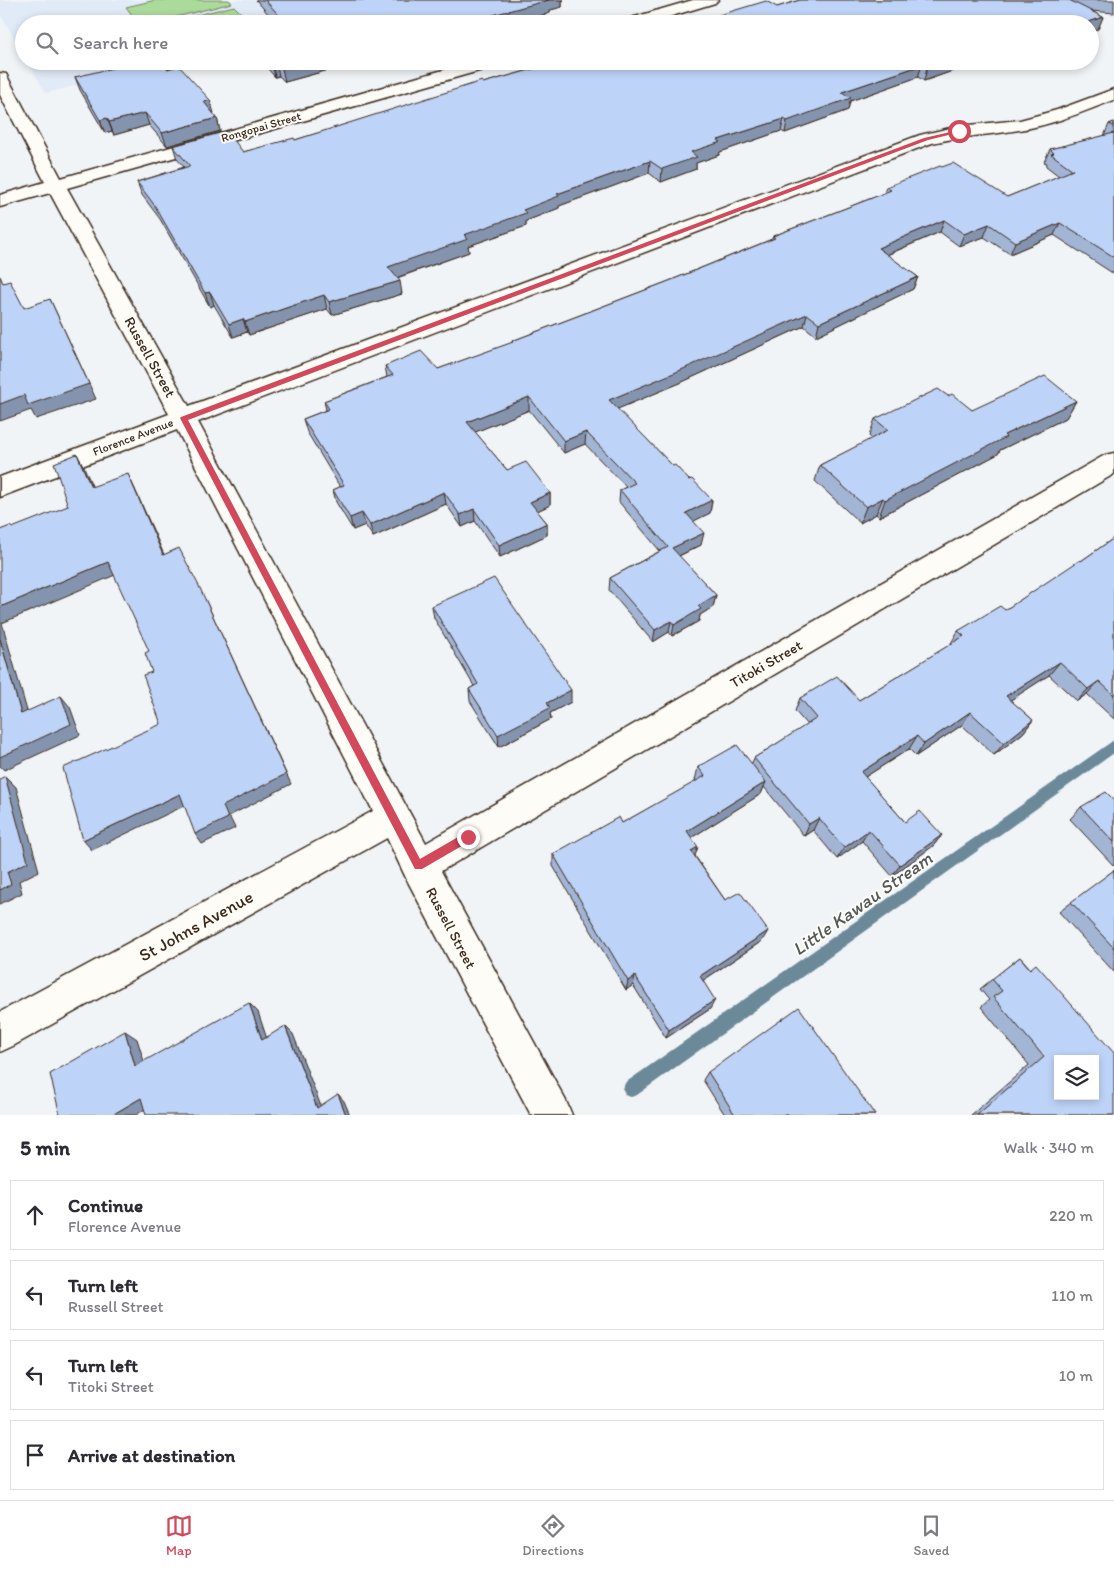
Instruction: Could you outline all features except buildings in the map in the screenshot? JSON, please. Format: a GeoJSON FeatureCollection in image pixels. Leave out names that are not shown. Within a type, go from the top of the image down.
{"type":"FeatureCollection","features":[{"type":"Feature","properties":{"kind":"street"},"geometry":{"type":"LineString","coordinates":[[658,15],[710,0]]}},
{"type":"Feature","properties":{"kind":"street","name":"Rongopai Street"},"geometry":{"type":"LineString","coordinates":[[0,201],[462,70]]}},
{"type":"Feature","properties":{"kind":"street","name":"Russell Street"},"geometry":{"type":"LineString","coordinates":[[0,78],[183,418],[392,818],[552,1115]]}},
{"type":"Feature","properties":{"kind":"street","name":"Florence Avenue"},"geometry":{"type":"LineString","coordinates":[[0,487],[926,139],[959,131],[1020,125],[1063,114],[1114,94]]}},
{"type":"Feature","properties":{"kind":"street","name":"Titoki Street"},"geometry":{"type":"LineString","coordinates":[[418,866],[1114,462]]}},
{"type":"Feature","properties":{"kind":"street","name":"St Johns Avenue"},"geometry":{"type":"LineString","coordinates":[[0,1033],[392,818]]}},
{"type":"Feature","properties":{"kind":"shaded area"},"geometry":{"type":"Polygon","coordinates":[[[0,0],[420,0],[361,15],[15,15],[15,40],[0,14],[0,0]]]}},
{"type":"Feature","properties":{"kind":"shaded area"},"geometry":{"type":"Polygon","coordinates":[[[32,70],[139,70],[46,93],[32,70]]]}},
{"type":"Feature","properties":{"kind":"green space"},"geometry":{"type":"Polygon","coordinates":[[[156,0],[229,0],[232,3],[184,15],[132,15],[126,7],[156,0]]]}},
{"type":"Feature","properties":{"kind":"green space"},"geometry":{"type":"Polygon","coordinates":[[[234,6],[243,15],[198,15],[234,6]]]}},
{"type":"Feature","properties":{"kind":"waterway","name":"Little Kawau Stream"},"geometry":{"type":"LineString","coordinates":[[631,1089],[1114,746]]}},
{"type":"Feature","properties":{"kind":"route"},"geometry":{"type":"LineString","coordinates":[[468,837],[418,866],[183,418],[926,139],[959,131]]}}]}
